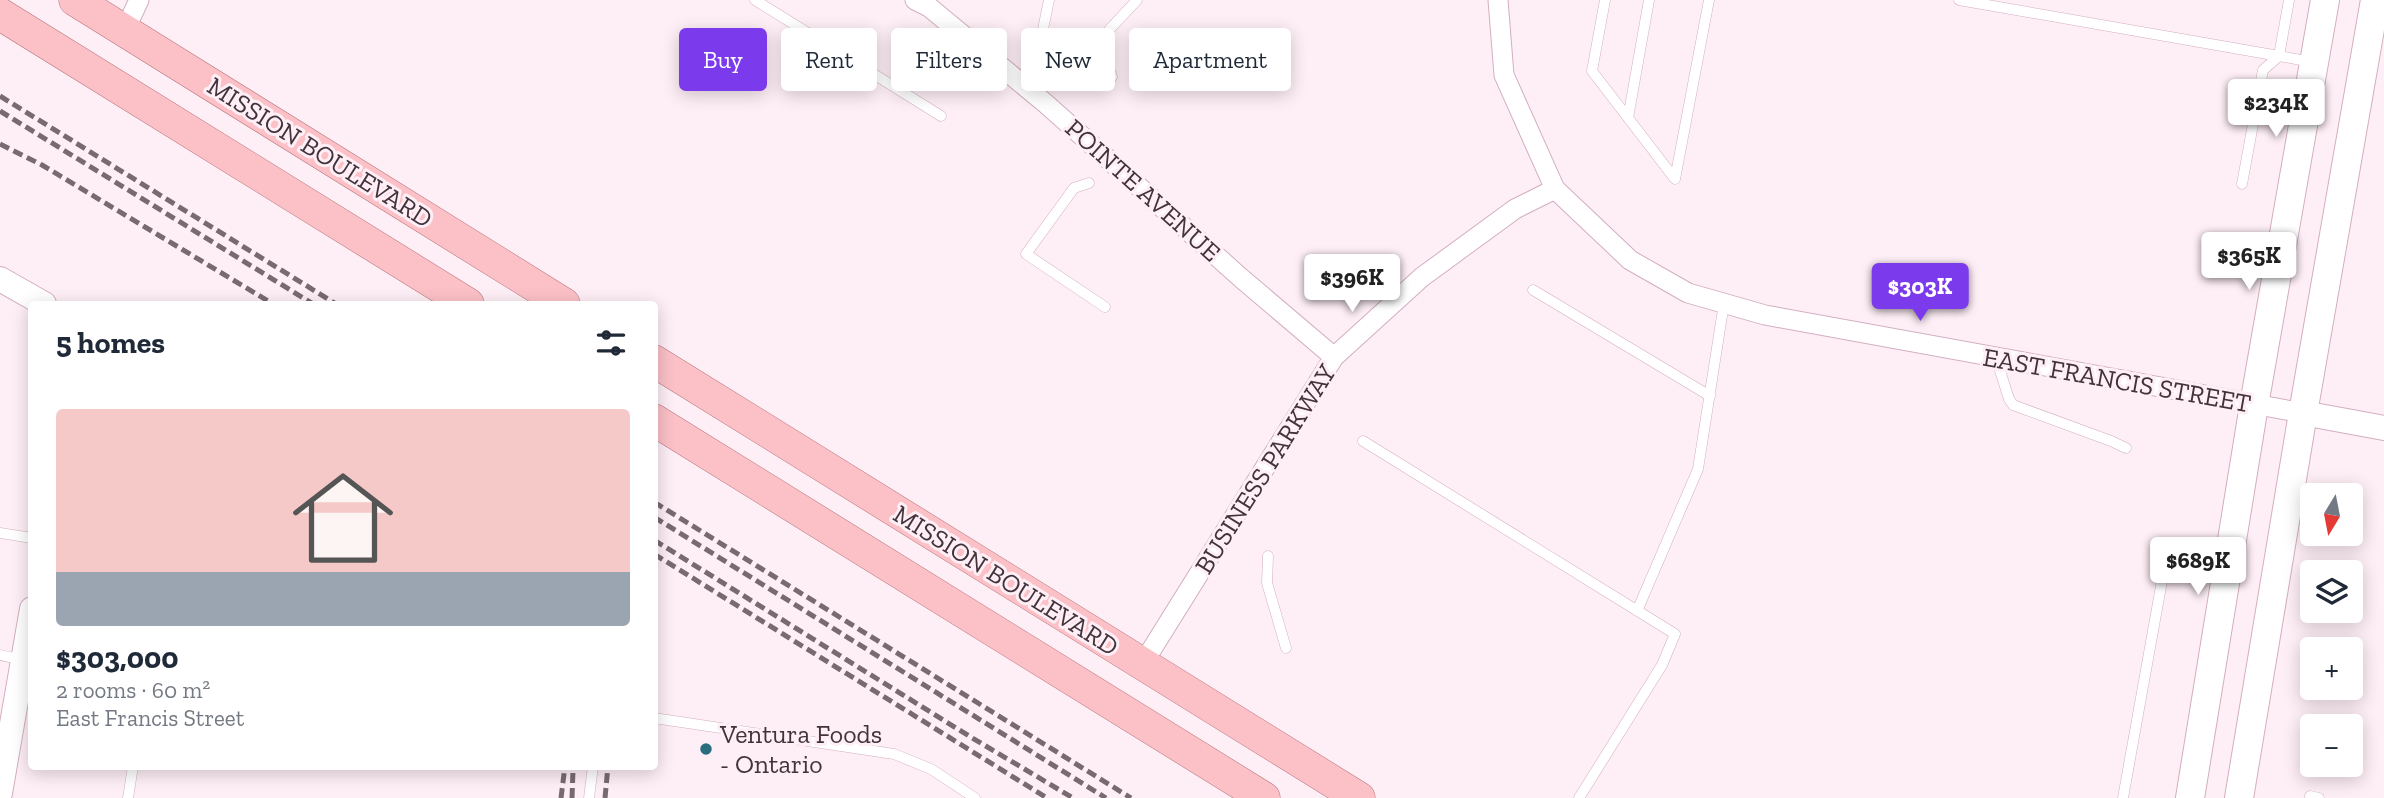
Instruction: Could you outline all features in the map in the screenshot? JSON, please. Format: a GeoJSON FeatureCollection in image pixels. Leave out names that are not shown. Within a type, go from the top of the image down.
{"type":"FeatureCollection","features":[{"type":"Feature","properties":{"kind":"main road","name":"MISSION BOULEVARD"},"geometry":{"type":"LineString","coordinates":[[75,0],[559,301]]}},
{"type":"Feature","properties":{"kind":"main road"},"geometry":{"type":"LineString","coordinates":[[2190,798],[2254,405],[2325,0]]}},
{"type":"Feature","properties":{"kind":"main road"},"geometry":{"type":"LineString","coordinates":[[2239,798],[2303,413],[2378,2]]}},
{"type":"Feature","properties":{"kind":"main road","name":"MISSION BOULEVARD"},"geometry":{"type":"LineString","coordinates":[[0,14],[463,301]]}},
{"type":"Feature","properties":{"kind":"main road","name":"MISSION BOULEVARD"},"geometry":{"type":"LineString","coordinates":[[658,363],[1359,798]]}},
{"type":"Feature","properties":{"kind":"main road","name":"MISSION BOULEVARD"},"geometry":{"type":"LineString","coordinates":[[658,422],[1264,798]]}},
{"type":"Feature","properties":{"kind":"street"},"geometry":{"type":"LineString","coordinates":[[125,30],[139,0]]}},
{"type":"Feature","properties":{"kind":"street","name":"POINTE AVENUE"},"geometry":{"type":"LineString","coordinates":[[915,0],[929,7],[1045,103],[1334,357]]}},
{"type":"Feature","properties":{"kind":"street"},"geometry":{"type":"LineString","coordinates":[[1498,0],[1504,75],[1555,189]]}},
{"type":"Feature","properties":{"kind":"street","name":"BUSINESS PARKWAY"},"geometry":{"type":"LineString","coordinates":[[1142,665],[1334,357],[1422,277],[1515,209],[1555,189]]}},
{"type":"Feature","properties":{"kind":"street","name":"EAST FRANCIS STREET"},"geometry":{"type":"LineString","coordinates":[[1555,189],[1630,260],[1688,293],[1765,315],[2384,428]]}},
{"type":"Feature","properties":{"kind":"street"},"geometry":{"type":"LineString","coordinates":[[0,279],[39,301]]}},
{"type":"Feature","properties":{"kind":"street"},"geometry":{"type":"LineString","coordinates":[[0,793],[12,658],[28,619]]}},
{"type":"Feature","properties":{"kind":"lane"},"geometry":{"type":"LineString","coordinates":[[755,0],[941,116]]}},
{"type":"Feature","properties":{"kind":"lane"},"geometry":{"type":"LineString","coordinates":[[1043,28],[1049,0]]}},
{"type":"Feature","properties":{"kind":"lane"},"geometry":{"type":"LineString","coordinates":[[1111,28],[1137,0]]}},
{"type":"Feature","properties":{"kind":"lane"},"geometry":{"type":"LineString","coordinates":[[1605,0],[1592,71],[1675,179],[1709,0]]}},
{"type":"Feature","properties":{"kind":"lane"},"geometry":{"type":"LineString","coordinates":[[1628,118],[1649,0]]}},
{"type":"Feature","properties":{"kind":"lane"},"geometry":{"type":"LineString","coordinates":[[1959,0],[2314,63]]}},
{"type":"Feature","properties":{"kind":"lane"},"geometry":{"type":"LineString","coordinates":[[2242,184],[2263,70],[2279,56],[2289,0]]}},
{"type":"Feature","properties":{"kind":"lane"},"geometry":{"type":"LineString","coordinates":[[1089,183],[1074,188],[1026,254],[1105,307]]}},
{"type":"Feature","properties":{"kind":"lane"},"geometry":{"type":"LineString","coordinates":[[1533,290],[1710,396]]}},
{"type":"Feature","properties":{"kind":"lane"},"geometry":{"type":"LineString","coordinates":[[1637,611],[1698,469],[1724,303]]}},
{"type":"Feature","properties":{"kind":"lane"},"geometry":{"type":"LineString","coordinates":[[1996,358],[2013,405],[2126,448]]}},
{"type":"Feature","properties":{"kind":"lane"},"geometry":{"type":"LineString","coordinates":[[1363,441],[1675,634],[1662,665],[1579,798]]}},
{"type":"Feature","properties":{"kind":"lane"},"geometry":{"type":"LineString","coordinates":[[0,533],[28,537]]}},
{"type":"Feature","properties":{"kind":"lane"},"geometry":{"type":"LineString","coordinates":[[1268,556],[1267,583],[1286,648]]}},
{"type":"Feature","properties":{"kind":"lane"},"geometry":{"type":"LineString","coordinates":[[2123,798],[2165,564]]}},
{"type":"Feature","properties":{"kind":"lane"},"geometry":{"type":"LineString","coordinates":[[658,719],[894,754],[931,769],[975,798]]}},
{"type":"Feature","properties":{"kind":"lane"},"geometry":{"type":"LineString","coordinates":[[128,798],[132,770]]}},
{"type":"Feature","properties":{"kind":"lane"},"geometry":{"type":"LineString","coordinates":[[589,798],[592,770]]}},
{"type":"Feature","properties":{"kind":"railway"},"geometry":{"type":"LineString","coordinates":[[0,96],[331,301]]}},
{"type":"Feature","properties":{"kind":"railway"},"geometry":{"type":"LineString","coordinates":[[0,111],[308,301]]}},
{"type":"Feature","properties":{"kind":"railway"},"geometry":{"type":"LineString","coordinates":[[0,144],[42,165],[268,301]]}},
{"type":"Feature","properties":{"kind":"railway"},"geometry":{"type":"LineString","coordinates":[[658,504],[1131,798]]}},
{"type":"Feature","properties":{"kind":"railway"},"geometry":{"type":"LineString","coordinates":[[658,519],[1106,798]]}},
{"type":"Feature","properties":{"kind":"railway"},"geometry":{"type":"LineString","coordinates":[[658,542],[1073,798]]}},
{"type":"Feature","properties":{"kind":"railway"},"geometry":{"type":"LineString","coordinates":[[658,556],[1047,798]]}},
{"type":"Feature","properties":{"kind":"railway"},"geometry":{"type":"LineString","coordinates":[[561,798],[564,770]]}},
{"type":"Feature","properties":{"kind":"railway"},"geometry":{"type":"LineString","coordinates":[[572,798],[573,770]]}},
{"type":"Feature","properties":{"kind":"railway"},"geometry":{"type":"LineString","coordinates":[[605,798],[608,770]]}},
{"type":"Feature","properties":{"kind":"place","name":"Ventura Foods - Ontario"},"geometry":{"type":"Point","coordinates":[706,749]}}]}
